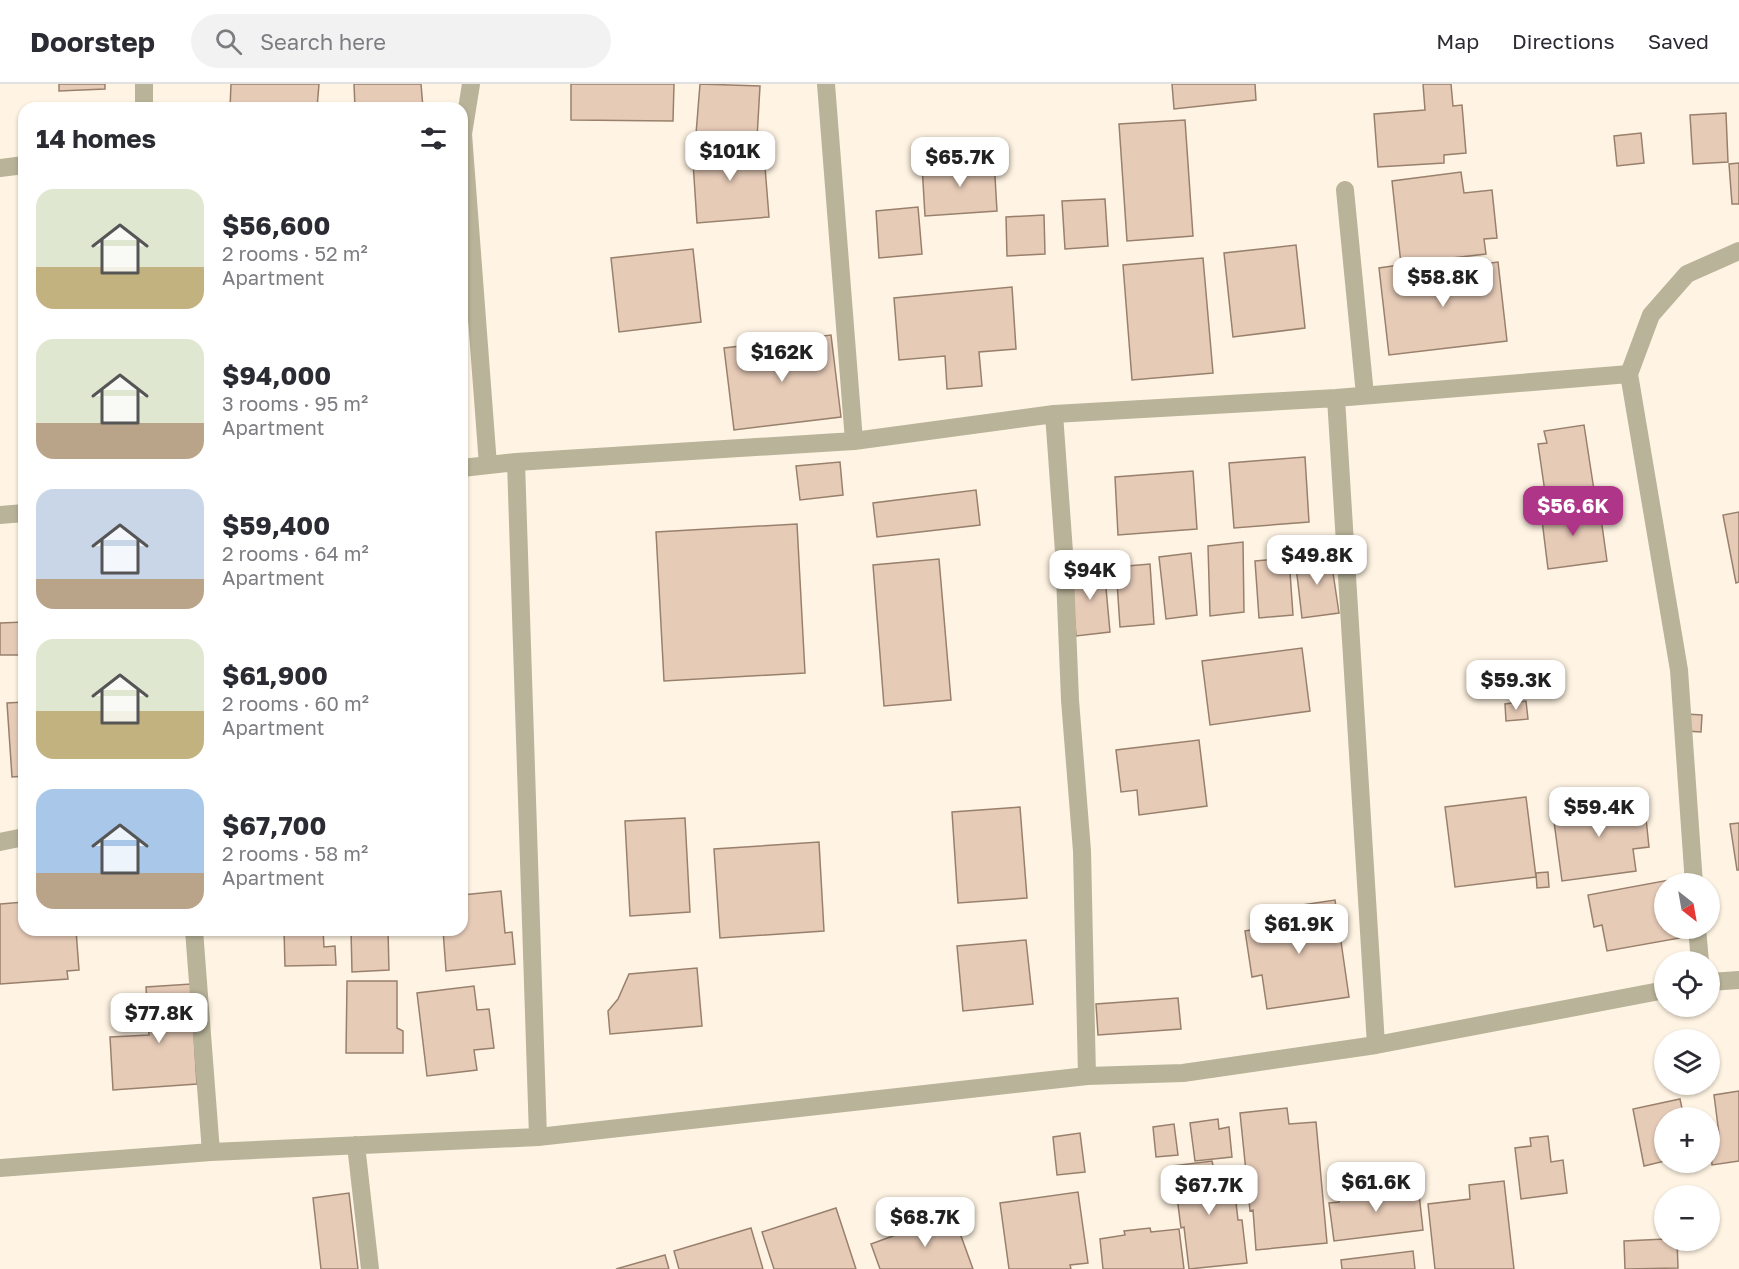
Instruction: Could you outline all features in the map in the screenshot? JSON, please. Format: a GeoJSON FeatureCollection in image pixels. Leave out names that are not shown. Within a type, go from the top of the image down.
{"type":"FeatureCollection","features":[{"type":"Feature","properties":{"kind":"street"},"geometry":{"type":"LineString","coordinates":[[144,84],[144,102]]}},
{"type":"Feature","properties":{"kind":"street"},"geometry":{"type":"LineString","coordinates":[[468,103],[471,84]]}},
{"type":"Feature","properties":{"kind":"street"},"geometry":{"type":"LineString","coordinates":[[826,84],[854,441]]}},
{"type":"Feature","properties":{"kind":"street"},"geometry":{"type":"LineString","coordinates":[[0,168],[18,166]]}},
{"type":"Feature","properties":{"kind":"street"},"geometry":{"type":"LineString","coordinates":[[1345,190],[1365,395]]}},
{"type":"Feature","properties":{"kind":"street"},"geometry":{"type":"LineString","coordinates":[[468,200],[488,465]]}},
{"type":"Feature","properties":{"kind":"street"},"geometry":{"type":"LineString","coordinates":[[1693,873],[1679,670],[1629,374],[1651,315],[1687,274],[1739,250]]}},
{"type":"Feature","properties":{"kind":"street"},"geometry":{"type":"LineString","coordinates":[[468,467],[516,462],[854,441],[1054,414],[1336,398],[1629,374]]}},
{"type":"Feature","properties":{"kind":"street"},"geometry":{"type":"LineString","coordinates":[[1336,398],[1376,1045]]}},
{"type":"Feature","properties":{"kind":"street"},"geometry":{"type":"LineString","coordinates":[[1054,414],[1064,552],[1070,700],[1082,851],[1087,1076]]}},
{"type":"Feature","properties":{"kind":"street"},"geometry":{"type":"LineString","coordinates":[[516,462],[538,1137]]}},
{"type":"Feature","properties":{"kind":"street"},"geometry":{"type":"LineString","coordinates":[[0,515],[18,514]]}},
{"type":"Feature","properties":{"kind":"street"},"geometry":{"type":"LineString","coordinates":[[0,842],[18,838]]}},
{"type":"Feature","properties":{"kind":"street"},"geometry":{"type":"LineString","coordinates":[[194,936],[211,1152]]}},
{"type":"Feature","properties":{"kind":"street"},"geometry":{"type":"LineString","coordinates":[[1720,981],[1739,980]]}},
{"type":"Feature","properties":{"kind":"street"},"geometry":{"type":"LineString","coordinates":[[0,1168],[211,1152],[538,1137],[1087,1076],[1183,1073],[1376,1045],[1654,992]]}},
{"type":"Feature","properties":{"kind":"street"},"geometry":{"type":"LineString","coordinates":[[356,1145],[370,1269]]}},
{"type":"Feature","properties":{"kind":"building"},"geometry":{"type":"Polygon","coordinates":[[[59,84],[105,84],[105,89],[59,91],[59,84]]]}},
{"type":"Feature","properties":{"kind":"building"},"geometry":{"type":"Polygon","coordinates":[[[231,84],[319,84],[318,102],[230,102],[231,84]]]}},
{"type":"Feature","properties":{"kind":"building"},"geometry":{"type":"Polygon","coordinates":[[[354,84],[421,84],[422,102],[355,102],[354,84]]]}},
{"type":"Feature","properties":{"kind":"building"},"geometry":{"type":"Polygon","coordinates":[[[571,84],[674,84],[673,121],[571,120],[571,84]]]}},
{"type":"Feature","properties":{"kind":"building"},"geometry":{"type":"Polygon","coordinates":[[[700,84],[760,86],[757,138],[696,134],[700,84]]]}},
{"type":"Feature","properties":{"kind":"building"},"geometry":{"type":"Polygon","coordinates":[[[1172,84],[1255,84],[1256,100],[1174,109],[1172,84]]]}},
{"type":"Feature","properties":{"kind":"building"},"geometry":{"type":"Polygon","coordinates":[[[1423,84],[1451,84],[1453,106],[1462,105],[1466,153],[1444,155],[1444,163],[1378,167],[1374,114],[1425,110],[1423,84]]]}},
{"type":"Feature","properties":{"kind":"building"},"geometry":{"type":"Polygon","coordinates":[[[1726,113],[1728,162],[1693,164],[1690,115],[1726,113]]]}},
{"type":"Feature","properties":{"kind":"building"},"geometry":{"type":"Polygon","coordinates":[[[1185,120],[1193,236],[1127,241],[1119,124],[1185,120]]]}},
{"type":"Feature","properties":{"kind":"building"},"geometry":{"type":"Polygon","coordinates":[[[1641,133],[1644,163],[1617,166],[1614,136],[1641,133]]]}},
{"type":"Feature","properties":{"kind":"building"},"geometry":{"type":"Polygon","coordinates":[[[763,142],[769,217],[697,223],[692,147],[763,142]]]}},
{"type":"Feature","properties":{"kind":"building"},"geometry":{"type":"Polygon","coordinates":[[[994,160],[997,211],[925,216],[922,165],[994,160]]]}},
{"type":"Feature","properties":{"kind":"building"},"geometry":{"type":"Polygon","coordinates":[[[1739,163],[1739,204],[1732,204],[1729,164],[1739,163]]]}},
{"type":"Feature","properties":{"kind":"building"},"geometry":{"type":"Polygon","coordinates":[[[1461,172],[1464,193],[1492,190],[1497,238],[1484,239],[1486,254],[1401,264],[1392,181],[1461,172]]]}},
{"type":"Feature","properties":{"kind":"building"},"geometry":{"type":"Polygon","coordinates":[[[1105,199],[1108,246],[1065,249],[1062,201],[1105,199]]]}},
{"type":"Feature","properties":{"kind":"building"},"geometry":{"type":"Polygon","coordinates":[[[918,207],[922,254],[879,258],[876,211],[918,207]]]}},
{"type":"Feature","properties":{"kind":"building"},"geometry":{"type":"Polygon","coordinates":[[[1044,215],[1045,254],[1007,256],[1006,217],[1044,215]]]}},
{"type":"Feature","properties":{"kind":"building"},"geometry":{"type":"Polygon","coordinates":[[[1296,245],[1305,328],[1233,337],[1224,253],[1296,245]]]}},
{"type":"Feature","properties":{"kind":"building"},"geometry":{"type":"Polygon","coordinates":[[[693,249],[701,322],[619,332],[611,258],[693,249]]]}},
{"type":"Feature","properties":{"kind":"building"},"geometry":{"type":"Polygon","coordinates":[[[1203,258],[1213,373],[1132,380],[1123,265],[1203,258]]]}},
{"type":"Feature","properties":{"kind":"building"},"geometry":{"type":"Polygon","coordinates":[[[1498,262],[1507,341],[1389,355],[1379,268],[1406,264],[1408,283],[1421,281],[1420,272],[1498,262]]]}},
{"type":"Feature","properties":{"kind":"building"},"geometry":{"type":"Polygon","coordinates":[[[1012,287],[1016,349],[979,352],[982,386],[947,389],[945,356],[899,360],[894,298],[1012,287]]]}},
{"type":"Feature","properties":{"kind":"building"},"geometry":{"type":"Polygon","coordinates":[[[831,335],[841,417],[734,430],[724,348],[831,335]]]}},
{"type":"Feature","properties":{"kind":"building"},"geometry":{"type":"Polygon","coordinates":[[[1584,425],[1594,490],[1562,495],[1561,489],[1545,492],[1538,444],[1547,443],[1544,431],[1584,425]]]}},
{"type":"Feature","properties":{"kind":"building"},"geometry":{"type":"Polygon","coordinates":[[[1305,457],[1309,522],[1234,528],[1229,463],[1305,457]]]}},
{"type":"Feature","properties":{"kind":"building"},"geometry":{"type":"Polygon","coordinates":[[[840,462],[843,495],[800,500],[796,466],[840,462]]]}},
{"type":"Feature","properties":{"kind":"building"},"geometry":{"type":"Polygon","coordinates":[[[1193,471],[1197,529],[1118,535],[1115,477],[1193,471]]]}},
{"type":"Feature","properties":{"kind":"building"},"geometry":{"type":"Polygon","coordinates":[[[976,490],[980,525],[877,537],[873,503],[976,490]]]}},
{"type":"Feature","properties":{"kind":"building"},"geometry":{"type":"Polygon","coordinates":[[[1587,502],[1589,520],[1601,518],[1607,561],[1548,569],[1542,520],[1547,519],[1546,508],[1587,502]]]}},
{"type":"Feature","properties":{"kind":"building"},"geometry":{"type":"Polygon","coordinates":[[[1739,512],[1739,582],[1736,583],[1723,515],[1739,512]]]}},
{"type":"Feature","properties":{"kind":"building"},"geometry":{"type":"Polygon","coordinates":[[[797,524],[805,673],[664,681],[656,532],[797,524]]]}},
{"type":"Feature","properties":{"kind":"building"},"geometry":{"type":"Polygon","coordinates":[[[1243,542],[1244,612],[1210,616],[1208,546],[1243,542]]]}},
{"type":"Feature","properties":{"kind":"building"},"geometry":{"type":"Polygon","coordinates":[[[1191,553],[1197,615],[1166,619],[1159,557],[1191,553]]]}},
{"type":"Feature","properties":{"kind":"building"},"geometry":{"type":"Polygon","coordinates":[[[1330,553],[1339,613],[1302,618],[1295,558],[1330,553]]]}},
{"type":"Feature","properties":{"kind":"building"},"geometry":{"type":"Polygon","coordinates":[[[1289,558],[1293,615],[1259,618],[1255,561],[1289,558]]]}},
{"type":"Feature","properties":{"kind":"building"},"geometry":{"type":"Polygon","coordinates":[[[939,559],[951,700],[884,706],[873,565],[939,559]]]}},
{"type":"Feature","properties":{"kind":"building"},"geometry":{"type":"Polygon","coordinates":[[[1150,564],[1154,624],[1120,627],[1116,567],[1150,564]]]}},
{"type":"Feature","properties":{"kind":"building"},"geometry":{"type":"Polygon","coordinates":[[[1104,566],[1110,632],[1076,636],[1070,570],[1104,566]]]}},
{"type":"Feature","properties":{"kind":"building"},"geometry":{"type":"Polygon","coordinates":[[[18,622],[18,655],[0,655],[0,623],[18,622]]]}},
{"type":"Feature","properties":{"kind":"building"},"geometry":{"type":"Polygon","coordinates":[[[1302,648],[1310,711],[1210,725],[1202,661],[1302,648]]]}},
{"type":"Feature","properties":{"kind":"building"},"geometry":{"type":"Polygon","coordinates":[[[1526,701],[1528,719],[1506,721],[1505,704],[1526,701]]]}},
{"type":"Feature","properties":{"kind":"building"},"geometry":{"type":"Polygon","coordinates":[[[18,702],[18,776],[12,777],[7,703],[18,702]]]}},
{"type":"Feature","properties":{"kind":"building"},"geometry":{"type":"Polygon","coordinates":[[[1686,714],[1702,715],[1701,732],[1685,731],[1686,714]]]}},
{"type":"Feature","properties":{"kind":"building"},"geometry":{"type":"Polygon","coordinates":[[[1199,740],[1207,806],[1139,815],[1137,790],[1121,792],[1116,750],[1199,740]]]}},
{"type":"Feature","properties":{"kind":"building"},"geometry":{"type":"Polygon","coordinates":[[[1526,797],[1536,877],[1455,887],[1445,807],[1526,797]]]}},
{"type":"Feature","properties":{"kind":"building"},"geometry":{"type":"Polygon","coordinates":[[[1628,797],[1630,811],[1645,809],[1649,847],[1633,849],[1636,871],[1562,881],[1552,807],[1628,797]]]}},
{"type":"Feature","properties":{"kind":"building"},"geometry":{"type":"Polygon","coordinates":[[[1020,807],[1027,898],[958,903],[952,812],[1020,807]]]}},
{"type":"Feature","properties":{"kind":"building"},"geometry":{"type":"Polygon","coordinates":[[[685,818],[690,912],[630,916],[625,821],[685,818]]]}},
{"type":"Feature","properties":{"kind":"building"},"geometry":{"type":"Polygon","coordinates":[[[1739,823],[1739,870],[1737,870],[1730,824],[1739,823]]]}},
{"type":"Feature","properties":{"kind":"building"},"geometry":{"type":"Polygon","coordinates":[[[819,842],[824,931],[720,938],[714,849],[819,842]]]}},
{"type":"Feature","properties":{"kind":"building"},"geometry":{"type":"Polygon","coordinates":[[[1548,872],[1549,887],[1537,888],[1536,873],[1548,872]]]}},
{"type":"Feature","properties":{"kind":"building"},"geometry":{"type":"Polygon","coordinates":[[[1654,883],[1654,939],[1674,939],[1607,951],[1602,925],[1594,927],[1588,895],[1654,883]]]}},
{"type":"Feature","properties":{"kind":"building"},"geometry":{"type":"Polygon","coordinates":[[[501,891],[505,933],[512,932],[515,964],[446,971],[443,936],[468,936],[468,894],[501,891]]]}},
{"type":"Feature","properties":{"kind":"building"},"geometry":{"type":"Polygon","coordinates":[[[1335,900],[1349,997],[1267,1009],[1262,975],[1252,977],[1245,931],[1258,929],[1255,912],[1335,900]]]}},
{"type":"Feature","properties":{"kind":"building"},"geometry":{"type":"Polygon","coordinates":[[[18,902],[18,936],[76,936],[79,970],[67,971],[68,979],[0,984],[0,904],[18,902]]]}},
{"type":"Feature","properties":{"kind":"building"},"geometry":{"type":"Polygon","coordinates":[[[284,936],[323,936],[324,947],[335,946],[336,965],[285,966],[284,936]]]}},
{"type":"Feature","properties":{"kind":"building"},"geometry":{"type":"Polygon","coordinates":[[[351,936],[388,936],[389,970],[352,972],[351,936]]]}},
{"type":"Feature","properties":{"kind":"building"},"geometry":{"type":"Polygon","coordinates":[[[1026,940],[1033,1004],[963,1011],[957,946],[1026,940]]]}},
{"type":"Feature","properties":{"kind":"building"},"geometry":{"type":"Polygon","coordinates":[[[697,968],[702,1026],[610,1034],[608,1011],[618,999],[629,974],[697,968]]]}},
{"type":"Feature","properties":{"kind":"building"},"geometry":{"type":"Polygon","coordinates":[[[347,981],[397,981],[397,1028],[403,1031],[403,1053],[346,1053],[347,981]]]}},
{"type":"Feature","properties":{"kind":"building"},"geometry":{"type":"Polygon","coordinates":[[[191,984],[197,1084],[113,1090],[110,1037],[149,1035],[146,987],[191,984]]]}},
{"type":"Feature","properties":{"kind":"building"},"geometry":{"type":"Polygon","coordinates":[[[474,986],[477,1010],[489,1009],[494,1048],[474,1050],[477,1070],[427,1076],[417,993],[474,986]]]}},
{"type":"Feature","properties":{"kind":"building"},"geometry":{"type":"Polygon","coordinates":[[[1178,998],[1181,1029],[1098,1035],[1096,1004],[1178,998]]]}},
{"type":"Feature","properties":{"kind":"building"},"geometry":{"type":"Polygon","coordinates":[[[1739,1091],[1739,1161],[1720,1164],[1720,1107],[1716,1107],[1714,1095],[1739,1091]]]}},
{"type":"Feature","properties":{"kind":"building"},"geometry":{"type":"Polygon","coordinates":[[[1680,1099],[1682,1107],[1654,1107],[1654,1164],[1644,1166],[1633,1109],[1680,1099]]]}},
{"type":"Feature","properties":{"kind":"building"},"geometry":{"type":"Polygon","coordinates":[[[1287,1108],[1289,1124],[1316,1122],[1327,1243],[1256,1250],[1240,1113],[1287,1108]]]}},
{"type":"Feature","properties":{"kind":"building"},"geometry":{"type":"Polygon","coordinates":[[[1218,1119],[1219,1129],[1229,1127],[1232,1157],[1195,1161],[1190,1123],[1218,1119]]]}},
{"type":"Feature","properties":{"kind":"building"},"geometry":{"type":"Polygon","coordinates":[[[1174,1124],[1178,1155],[1156,1157],[1153,1127],[1174,1124]]]}},
{"type":"Feature","properties":{"kind":"building"},"geometry":{"type":"Polygon","coordinates":[[[1080,1133],[1085,1172],[1057,1175],[1053,1137],[1080,1133]]]}},
{"type":"Feature","properties":{"kind":"building"},"geometry":{"type":"Polygon","coordinates":[[[1548,1136],[1551,1162],[1563,1160],[1567,1193],[1521,1199],[1515,1148],[1531,1146],[1530,1138],[1548,1136]]]}},
{"type":"Feature","properties":{"kind":"building"},"geometry":{"type":"Polygon","coordinates":[[[1212,1161],[1214,1170],[1232,1168],[1238,1220],[1242,1220],[1247,1263],[1189,1269],[1173,1166],[1212,1161]]]}},
{"type":"Feature","properties":{"kind":"building"},"geometry":{"type":"Polygon","coordinates":[[[1504,1181],[1514,1269],[1435,1269],[1428,1204],[1470,1199],[1469,1185],[1504,1181]]]}},
{"type":"Feature","properties":{"kind":"building"},"geometry":{"type":"Polygon","coordinates":[[[1418,1185],[1423,1230],[1334,1241],[1329,1203],[1339,1202],[1338,1194],[1418,1185]]]}},
{"type":"Feature","properties":{"kind":"building"},"geometry":{"type":"Polygon","coordinates":[[[1078,1192],[1088,1263],[1070,1265],[1071,1269],[1009,1269],[1000,1203],[1078,1192]]]}},
{"type":"Feature","properties":{"kind":"building"},"geometry":{"type":"Polygon","coordinates":[[[349,1193],[358,1269],[321,1269],[313,1198],[349,1193]]]}},
{"type":"Feature","properties":{"kind":"building"},"geometry":{"type":"Polygon","coordinates":[[[836,1208],[856,1269],[774,1269],[762,1232],[836,1208]]]}},
{"type":"Feature","properties":{"kind":"building"},"geometry":{"type":"Polygon","coordinates":[[[953,1214],[973,1269],[880,1269],[871,1244],[953,1214]]]}},
{"type":"Feature","properties":{"kind":"building"},"geometry":{"type":"Polygon","coordinates":[[[751,1228],[763,1269],[679,1269],[674,1251],[751,1228]]]}},
{"type":"Feature","properties":{"kind":"building"},"geometry":{"type":"Polygon","coordinates":[[[1150,1228],[1151,1232],[1179,1229],[1184,1269],[1103,1269],[1100,1239],[1125,1235],[1124,1231],[1150,1228]]]}},
{"type":"Feature","properties":{"kind":"building"},"geometry":{"type":"Polygon","coordinates":[[[1654,1240],[1654,1251],[1677,1251],[1678,1268],[1625,1269],[1624,1241],[1654,1240]]]}},
{"type":"Feature","properties":{"kind":"building"},"geometry":{"type":"Polygon","coordinates":[[[1413,1251],[1415,1269],[1342,1269],[1341,1260],[1413,1251]]]}},
{"type":"Feature","properties":{"kind":"building"},"geometry":{"type":"Polygon","coordinates":[[[665,1255],[669,1269],[616,1269],[665,1255]]]}}]}
